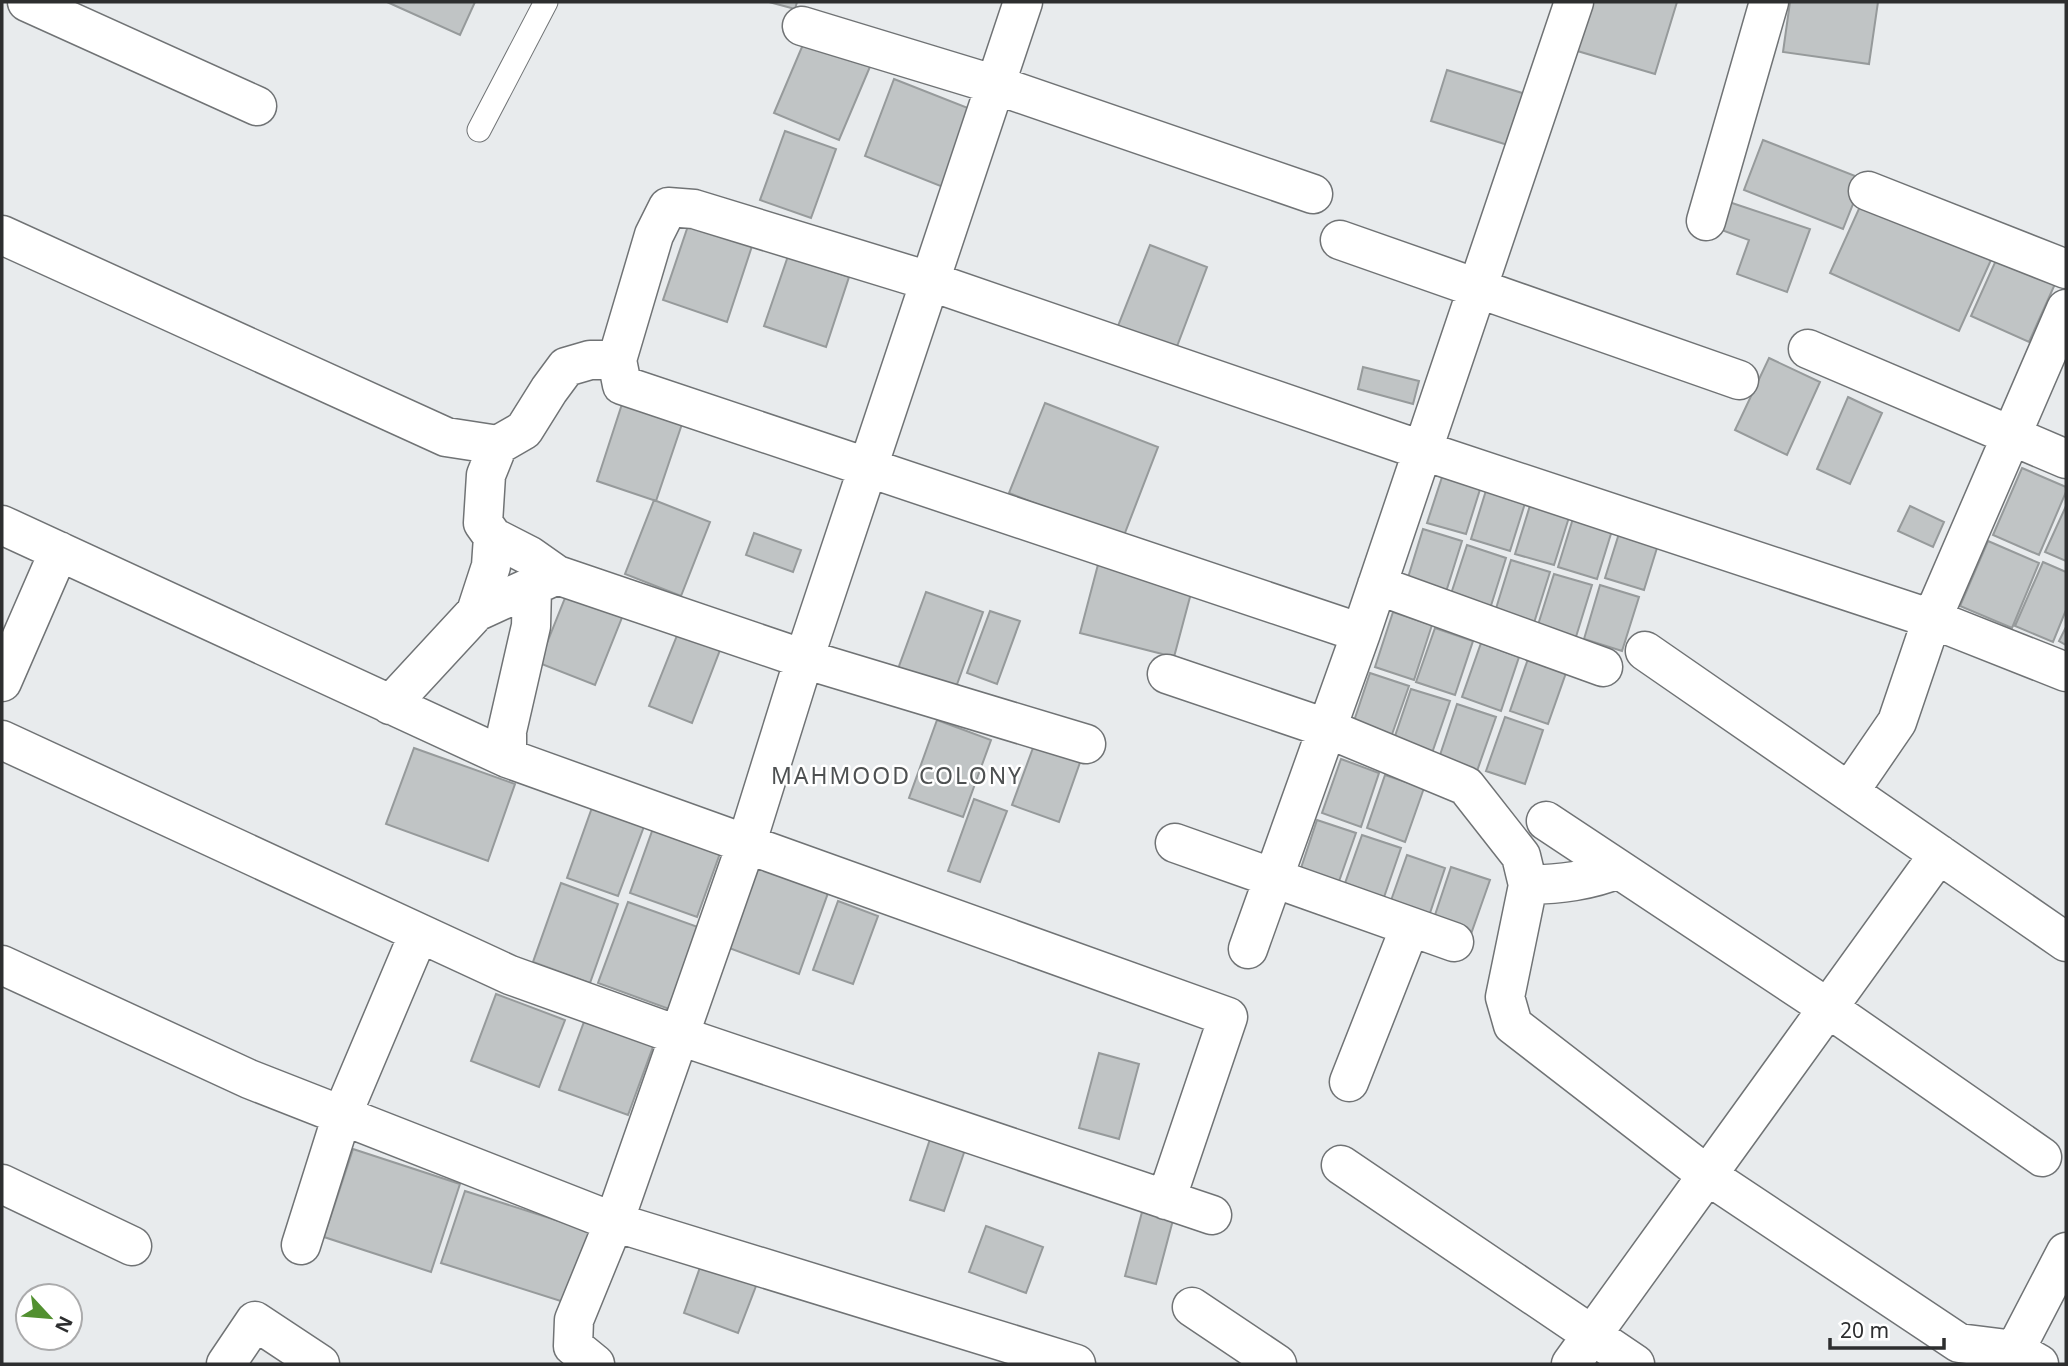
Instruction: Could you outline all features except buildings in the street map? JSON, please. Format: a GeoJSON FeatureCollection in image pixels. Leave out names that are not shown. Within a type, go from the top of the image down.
{"type":"FeatureCollection","features":[{"type":"Feature","properties":{"kind":"street"},"geometry":{"type":"LineString","coordinates":[[27,2],[257,106]]}},
{"type":"Feature","properties":{"kind":"street"},"geometry":{"type":"LineString","coordinates":[[595,1364],[573,1346],[574,1320],[614,1222],[746,845],[867,467],[1023,2]]}},
{"type":"Feature","properties":{"kind":"street"},"geometry":{"type":"LineString","coordinates":[[1248,949],[1361,633],[1574,2]]}},
{"type":"Feature","properties":{"kind":"street"},"geometry":{"type":"LineString","coordinates":[[1706,221],[1769,2]]}},
{"type":"Feature","properties":{"kind":"street"},"geometry":{"type":"LineString","coordinates":[[802,26],[996,85],[1313,194]]}},
{"type":"Feature","properties":{"kind":"street"},"geometry":{"type":"LineString","coordinates":[[1868,191],[2066,269]]}},
{"type":"Feature","properties":{"kind":"street"},"geometry":{"type":"LineString","coordinates":[[1361,633],[622,385],[617,360],[654,235],[668,207],[694,209],[929,281],[1421,450],[1932,619],[2066,672]]}},
{"type":"Feature","properties":{"kind":"street"},"geometry":{"type":"LineString","coordinates":[[2,234],[446,437],[498,445]]}},
{"type":"Feature","properties":{"kind":"street"},"geometry":{"type":"LineString","coordinates":[[1340,240],[1739,380]]}},
{"type":"Feature","properties":{"kind":"street"},"geometry":{"type":"LineString","coordinates":[[1849,792],[1897,722],[1932,619],[2066,309]]}},
{"type":"Feature","properties":{"kind":"street"},"geometry":{"type":"LineString","coordinates":[[1808,349],[2066,459]]}},
{"type":"Feature","properties":{"kind":"street"},"geometry":{"type":"LineString","coordinates":[[507,758],[507,731],[531,626],[545,581],[530,556],[493,537],[484,523],[486,475],[498,445],[524,430],[566,367],[590,360],[617,360]]}},
{"type":"Feature","properties":{"kind":"street"},"geometry":{"type":"LineString","coordinates":[[2,525],[507,758],[1228,1017],[1166,1200]]}},
{"type":"Feature","properties":{"kind":"street"},"geometry":{"type":"LineString","coordinates":[[476,612],[491,566],[493,537]]}},
{"type":"Feature","properties":{"kind":"street"},"geometry":{"type":"LineString","coordinates":[[2,682],[59,551]]}},
{"type":"Feature","properties":{"kind":"street"},"geometry":{"type":"LineString","coordinates":[[390,705],[476,612],[545,581],[1086,744]]}},
{"type":"Feature","properties":{"kind":"street"},"geometry":{"type":"LineString","coordinates":[[1377,584],[1602,667]]}},
{"type":"Feature","properties":{"kind":"street"},"geometry":{"type":"LineString","coordinates":[[1645,651],[2066,942]]}},
{"type":"Feature","properties":{"kind":"street"},"geometry":{"type":"LineString","coordinates":[[1167,674],[1326,728],[1466,786],[1521,856],[1528,885],[1505,997],[1514,1025],[1707,1175],[1950,1354],[2027,1357],[2066,1252]]}},
{"type":"Feature","properties":{"kind":"street"},"geometry":{"type":"LineString","coordinates":[[2,740],[510,975],[680,1036],[1212,1215]]}},
{"type":"Feature","properties":{"kind":"street"},"geometry":{"type":"LineString","coordinates":[[1546,821],[1828,1008],[2042,1157]]}},
{"type":"Feature","properties":{"kind":"street"},"geometry":{"type":"LineString","coordinates":[[1175,843],[1454,942]]}},
{"type":"Feature","properties":{"kind":"street"},"geometry":{"type":"LineString","coordinates":[[1582,1350],[1939,854]]}},
{"type":"Feature","properties":{"kind":"street"},"geometry":{"type":"LineString","coordinates":[[1528,885],[1560,884],[1598,877],[1618,869]]}},
{"type":"Feature","properties":{"kind":"street"},"geometry":{"type":"LineString","coordinates":[[1349,1082],[1410,927]]}},
{"type":"Feature","properties":{"kind":"street"},"geometry":{"type":"LineString","coordinates":[[300,1245],[342,1115],[419,933]]}},
{"type":"Feature","properties":{"kind":"street"},"geometry":{"type":"LineString","coordinates":[[2,965],[249,1079],[614,1222],[1076,1364]]}},
{"type":"Feature","properties":{"kind":"street"},"geometry":{"type":"LineString","coordinates":[[1341,1165],[1582,1350],[1636,1364]]}},
{"type":"Feature","properties":{"kind":"street"},"geometry":{"type":"LineString","coordinates":[[2,1184],[132,1246]]}},
{"type":"Feature","properties":{"kind":"street"},"geometry":{"type":"LineString","coordinates":[[1192,1307],[1277,1364]]}},
{"type":"Feature","properties":{"kind":"street"},"geometry":{"type":"LineString","coordinates":[[226,1364],[255,1321],[320,1364]]}},
{"type":"Feature","properties":{"kind":"lane"},"geometry":{"type":"LineString","coordinates":[[479,130],[546,2]]}},
{"type":"Feature","properties":{"kind":"district","name":"MAHMOOD COLONY"},"geometry":{"type":"Point","coordinates":[897,776]}}]}
